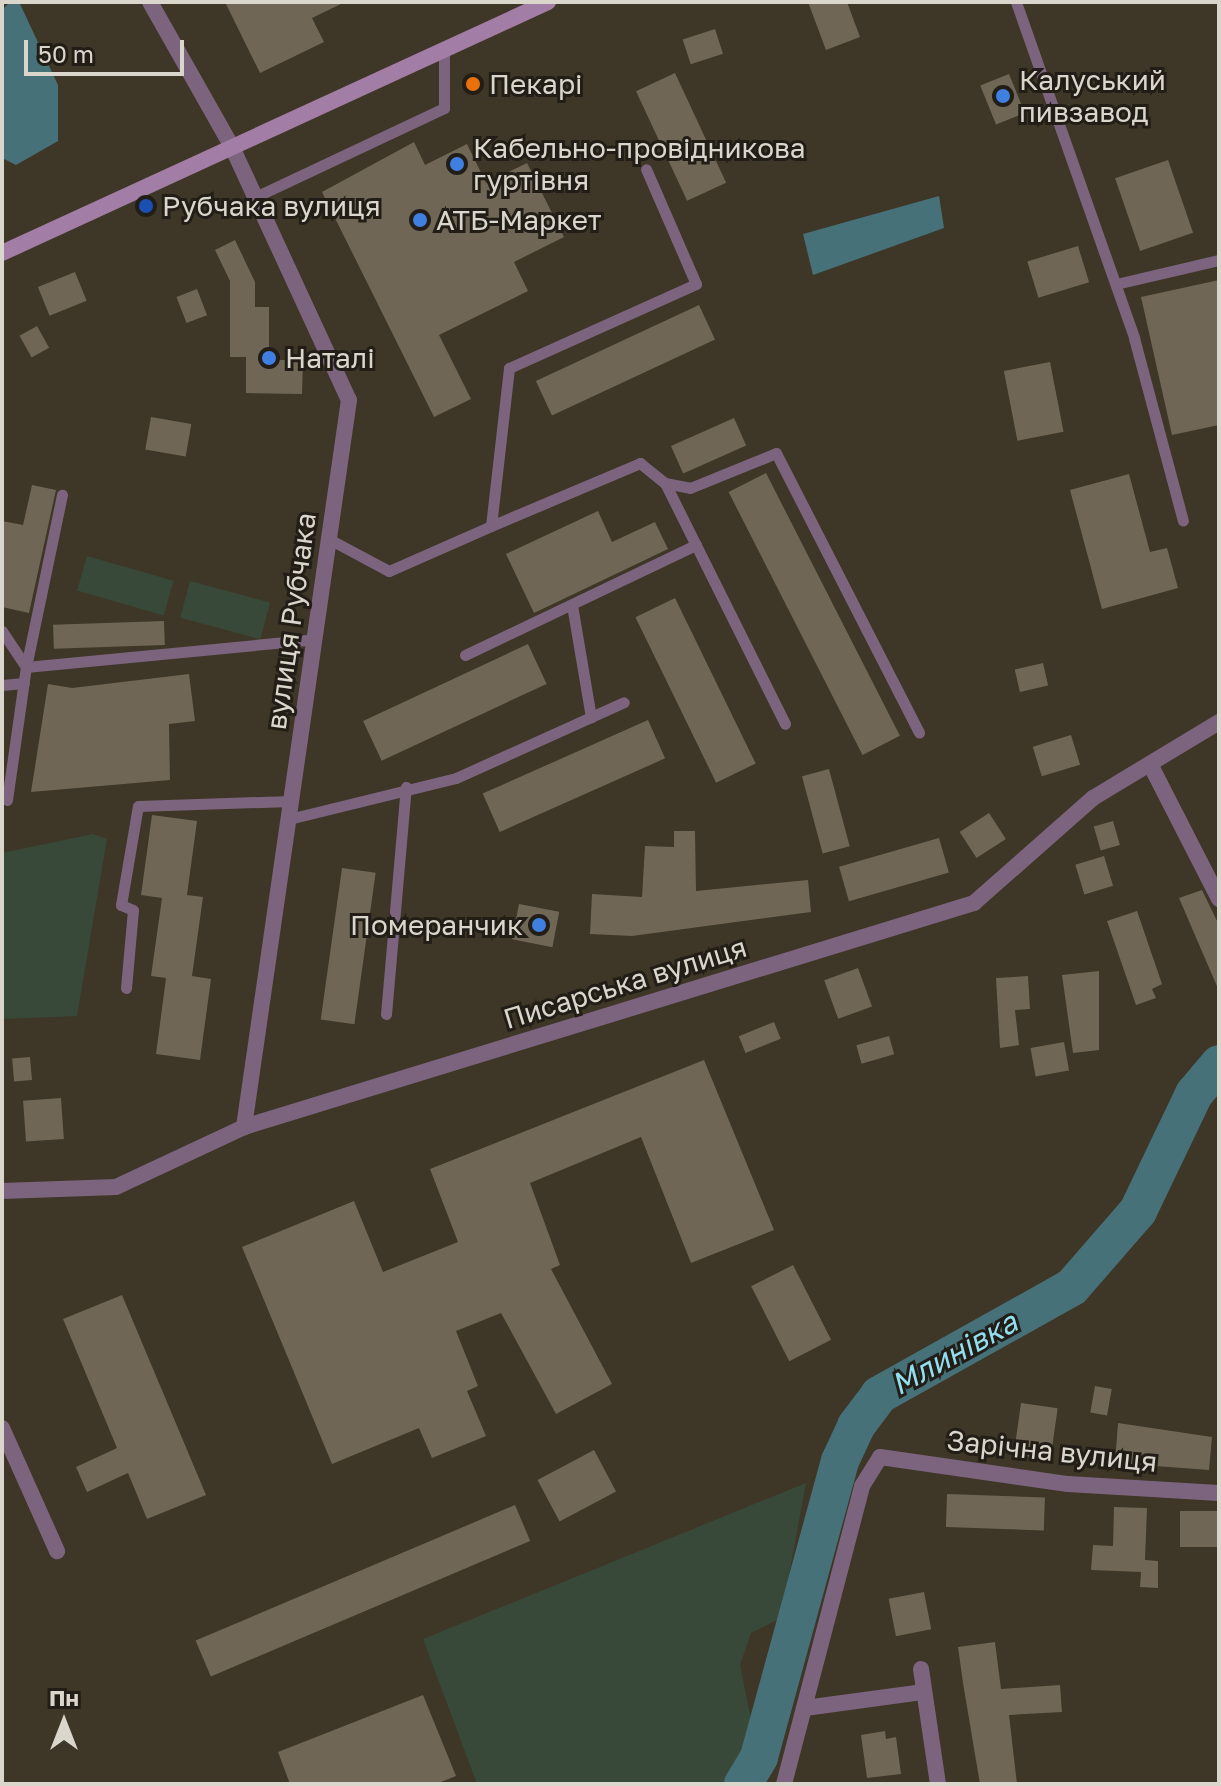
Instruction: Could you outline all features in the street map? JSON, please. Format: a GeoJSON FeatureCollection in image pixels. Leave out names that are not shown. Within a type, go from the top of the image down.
{"type":"FeatureCollection","features":[{"type":"Feature","properties":{"kind":"main road"},"geometry":{"type":"LineString","coordinates":[[2,253],[548,2]]}},
{"type":"Feature","properties":{"kind":"street","name":"вулиця Рубчака"},"geometry":{"type":"LineString","coordinates":[[150,2],[232,147],[349,400],[244,1127]]}},
{"type":"Feature","properties":{"kind":"street","name":"Писарська вулиця"},"geometry":{"type":"LineString","coordinates":[[2,1191],[116,1187],[244,1127],[974,903],[1093,798],[1219,722]]}},
{"type":"Feature","properties":{"kind":"street"},"geometry":{"type":"LineString","coordinates":[[1150,764],[1219,899]]}},
{"type":"Feature","properties":{"kind":"street"},"geometry":{"type":"LineString","coordinates":[[2,1428],[57,1551]]}},
{"type":"Feature","properties":{"kind":"street","name":"Зарічна вулиця"},"geometry":{"type":"LineString","coordinates":[[805,1708],[862,1486],[880,1457],[1068,1484],[1219,1493]]}},
{"type":"Feature","properties":{"kind":"street"},"geometry":{"type":"LineString","coordinates":[[921,1669],[938,1784]]}},
{"type":"Feature","properties":{"kind":"street"},"geometry":{"type":"LineString","coordinates":[[784,1784],[805,1708],[924,1692]]}},
{"type":"Feature","properties":{"kind":"lane"},"geometry":{"type":"LineString","coordinates":[[1016,2],[1116,284],[1183,521]]}},
{"type":"Feature","properties":{"kind":"lane"},"geometry":{"type":"LineString","coordinates":[[255,197],[444,108],[444,51]]}},
{"type":"Feature","properties":{"kind":"lane"},"geometry":{"type":"LineString","coordinates":[[491,526],[509,368],[696,284],[646,169]]}},
{"type":"Feature","properties":{"kind":"lane"},"geometry":{"type":"LineString","coordinates":[[1116,284],[1219,260]]}},
{"type":"Feature","properties":{"kind":"lane"},"geometry":{"type":"LineString","coordinates":[[665,483],[690,488],[776,453],[919,733]]}},
{"type":"Feature","properties":{"kind":"lane"},"geometry":{"type":"LineString","coordinates":[[329,539],[389,571],[640,463],[665,483],[785,724]]}},
{"type":"Feature","properties":{"kind":"lane"},"geometry":{"type":"LineString","coordinates":[[7,800],[26,667],[62,495]]}},
{"type":"Feature","properties":{"kind":"lane"},"geometry":{"type":"LineString","coordinates":[[465,655],[696,545]]}},
{"type":"Feature","properties":{"kind":"lane"},"geometry":{"type":"LineString","coordinates":[[572,605],[591,717]]}},
{"type":"Feature","properties":{"kind":"lane"},"geometry":{"type":"LineString","coordinates":[[2,631],[26,667]]}},
{"type":"Feature","properties":{"kind":"lane"},"geometry":{"type":"LineString","coordinates":[[26,667],[315,639]]}},
{"type":"Feature","properties":{"kind":"lane"},"geometry":{"type":"LineString","coordinates":[[2,685],[24,683]]}},
{"type":"Feature","properties":{"kind":"lane"},"geometry":{"type":"LineString","coordinates":[[289,819],[406,787],[456,778],[624,702]]}},
{"type":"Feature","properties":{"kind":"lane"},"geometry":{"type":"LineString","coordinates":[[386,1014],[406,787]]}},
{"type":"Feature","properties":{"kind":"lane"},"geometry":{"type":"LineString","coordinates":[[126,988],[133,910],[121,905],[138,806],[291,801]]}},
{"type":"Feature","properties":{"kind":"green space"},"geometry":{"type":"Polygon","coordinates":[[[87,556],[174,581],[164,615],[77,591],[87,556]]]}},
{"type":"Feature","properties":{"kind":"green space"},"geometry":{"type":"Polygon","coordinates":[[[190,581],[270,602],[260,639],[180,618],[190,581]]]}},
{"type":"Feature","properties":{"kind":"green space"},"geometry":{"type":"Polygon","coordinates":[[[93,834],[107,839],[77,1016],[2,1019],[2,853],[93,834]]]}},
{"type":"Feature","properties":{"kind":"green space"},"geometry":{"type":"Polygon","coordinates":[[[806,1483],[781,1618],[751,1633],[740,1665],[754,1734],[741,1771],[728,1784],[477,1784],[423,1639],[806,1483]]]}},
{"type":"Feature","properties":{"kind":"water"},"geometry":{"type":"Polygon","coordinates":[[[8,4],[20,4],[58,85],[58,141],[16,165],[2,158],[2,10],[8,4]]]}},
{"type":"Feature","properties":{"kind":"water"},"geometry":{"type":"Polygon","coordinates":[[[939,196],[944,228],[813,275],[803,234],[939,196]]]}},
{"type":"Feature","properties":{"kind":"building"},"geometry":{"type":"Polygon","coordinates":[[[225,2],[345,2],[312,18],[324,42],[260,73],[225,2]]]}},
{"type":"Feature","properties":{"kind":"building"},"geometry":{"type":"Polygon","coordinates":[[[808,2],[847,2],[860,37],[826,50],[808,2]]]}},
{"type":"Feature","properties":{"kind":"building"},"geometry":{"type":"Polygon","coordinates":[[[715,29],[723,54],[691,64],[683,40],[715,29]]]}},
{"type":"Feature","properties":{"kind":"building"},"geometry":{"type":"Polygon","coordinates":[[[675,73],[726,183],[687,201],[636,91],[675,73]]]}},
{"type":"Feature","properties":{"kind":"building"},"geometry":{"type":"Polygon","coordinates":[[[1009,74],[1025,113],[996,125],[980,86],[1009,74]]]}},
{"type":"Feature","properties":{"kind":"building","name":"АТБ-Маркет"},"geometry":{"type":"Polygon","coordinates":[[[414,142],[425,165],[467,144],[486,183],[527,163],[564,237],[514,262],[528,291],[439,335],[471,399],[434,417],[322,192],[414,142]]]}},
{"type":"Feature","properties":{"kind":"building"},"geometry":{"type":"Polygon","coordinates":[[[1168,160],[1193,233],[1140,251],[1115,178],[1168,160]]]}},
{"type":"Feature","properties":{"kind":"building"},"geometry":{"type":"Polygon","coordinates":[[[235,240],[255,282],[255,307],[269,307],[269,360],[303,360],[302,394],[246,393],[246,357],[230,357],[230,281],[215,250],[235,240]]]}},
{"type":"Feature","properties":{"kind":"building"},"geometry":{"type":"Polygon","coordinates":[[[1078,246],[1089,282],[1038,298],[1027,261],[1078,246]]]}},
{"type":"Feature","properties":{"kind":"building"},"geometry":{"type":"Polygon","coordinates":[[[75,272],[87,301],[50,316],[38,287],[75,272]]]}},
{"type":"Feature","properties":{"kind":"building"},"geometry":{"type":"Polygon","coordinates":[[[1219,280],[1219,425],[1172,435],[1141,297],[1219,280]]]}},
{"type":"Feature","properties":{"kind":"building"},"geometry":{"type":"Polygon","coordinates":[[[197,289],[207,315],[186,323],[176,297],[197,289]]]}},
{"type":"Feature","properties":{"kind":"building"},"geometry":{"type":"Polygon","coordinates":[[[699,305],[715,339],[552,416],[536,381],[699,305]]]}},
{"type":"Feature","properties":{"kind":"building"},"geometry":{"type":"Polygon","coordinates":[[[37,326],[49,348],[32,358],[20,336],[37,326]]]}},
{"type":"Feature","properties":{"kind":"building"},"geometry":{"type":"Polygon","coordinates":[[[1050,362],[1064,432],[1017,441],[1004,371],[1050,362]]]}},
{"type":"Feature","properties":{"kind":"building"},"geometry":{"type":"Polygon","coordinates":[[[151,417],[191,424],[186,457],[145,449],[151,417]]]}},
{"type":"Feature","properties":{"kind":"building"},"geometry":{"type":"Polygon","coordinates":[[[734,418],[746,445],[683,473],[671,446],[734,418]]]}},
{"type":"Feature","properties":{"kind":"building"},"geometry":{"type":"Polygon","coordinates":[[[766,473],[900,736],[863,755],[729,492],[766,473]]]}},
{"type":"Feature","properties":{"kind":"building"},"geometry":{"type":"Polygon","coordinates":[[[1129,474],[1150,552],[1167,548],[1178,588],[1102,609],[1070,490],[1129,474]]]}},
{"type":"Feature","properties":{"kind":"building"},"geometry":{"type":"Polygon","coordinates":[[[32,485],[56,490],[29,613],[2,607],[2,521],[23,525],[32,485]]]}},
{"type":"Feature","properties":{"kind":"building"},"geometry":{"type":"Polygon","coordinates":[[[598,511],[612,542],[655,522],[668,549],[534,613],[506,554],[598,511]]]}},
{"type":"Feature","properties":{"kind":"building"},"geometry":{"type":"Polygon","coordinates":[[[675,598],[756,763],[716,783],[635,617],[675,598]]]}},
{"type":"Feature","properties":{"kind":"building"},"geometry":{"type":"Polygon","coordinates":[[[164,621],[165,645],[54,649],[53,625],[164,621]]]}},
{"type":"Feature","properties":{"kind":"building"},"geometry":{"type":"Polygon","coordinates":[[[528,644],[547,684],[382,761],[363,721],[528,644]]]}},
{"type":"Feature","properties":{"kind":"building"},"geometry":{"type":"Polygon","coordinates":[[[1043,663],[1048,685],[1020,692],[1015,670],[1043,663]]]}},
{"type":"Feature","properties":{"kind":"building"},"geometry":{"type":"Polygon","coordinates":[[[189,674],[195,721],[169,724],[170,780],[31,792],[48,684],[72,688],[189,674]]]}},
{"type":"Feature","properties":{"kind":"building"},"geometry":{"type":"Polygon","coordinates":[[[648,720],[665,758],[500,832],[483,794],[648,720]]]}},
{"type":"Feature","properties":{"kind":"building"},"geometry":{"type":"Polygon","coordinates":[[[1071,735],[1080,765],[1042,776],[1033,747],[1071,735]]]}},
{"type":"Feature","properties":{"kind":"building"},"geometry":{"type":"Polygon","coordinates":[[[829,769],[850,846],[823,854],[802,776],[829,769]]]}},
{"type":"Feature","properties":{"kind":"building"},"geometry":{"type":"Polygon","coordinates":[[[989,813],[1006,839],[977,858],[960,832],[989,813]]]}},
{"type":"Feature","properties":{"kind":"building"},"geometry":{"type":"Polygon","coordinates":[[[152,815],[197,821],[187,895],[203,897],[192,976],[211,979],[200,1060],[156,1054],[166,978],[151,976],[162,898],[141,895],[152,815]]]}},
{"type":"Feature","properties":{"kind":"building"},"geometry":{"type":"Polygon","coordinates":[[[1113,821],[1120,845],[1101,851],[1094,827],[1113,821]]]}},
{"type":"Feature","properties":{"kind":"building"},"geometry":{"type":"Polygon","coordinates":[[[674,831],[695,831],[696,891],[808,880],[811,912],[632,936],[590,934],[592,894],[642,897],[645,846],[674,847],[674,831]]]}},
{"type":"Feature","properties":{"kind":"building"},"geometry":{"type":"Polygon","coordinates":[[[939,838],[949,873],[849,901],[839,867],[939,838]]]}},
{"type":"Feature","properties":{"kind":"building"},"geometry":{"type":"Polygon","coordinates":[[[1104,856],[1113,886],[1084,894],[1075,865],[1104,856]]]}},
{"type":"Feature","properties":{"kind":"building"},"geometry":{"type":"Polygon","coordinates":[[[342,868],[376,873],[354,1024],[321,1020],[342,868]]]}},
{"type":"Feature","properties":{"kind":"building"},"geometry":{"type":"Polygon","coordinates":[[[1202,890],[1219,925],[1219,991],[1179,898],[1202,890]]]}},
{"type":"Feature","properties":{"kind":"building"},"geometry":{"type":"Polygon","coordinates":[[[519,904],[559,912],[552,947],[512,939],[519,904]]]}},
{"type":"Feature","properties":{"kind":"building"},"geometry":{"type":"Polygon","coordinates":[[[1137,911],[1162,984],[1152,989],[1156,998],[1136,1005],[1107,921],[1137,911]]]}},
{"type":"Feature","properties":{"kind":"building"},"geometry":{"type":"Polygon","coordinates":[[[858,968],[872,1007],[838,1019],[824,980],[858,968]]]}},
{"type":"Feature","properties":{"kind":"building"},"geometry":{"type":"Polygon","coordinates":[[[1099,971],[1099,1050],[1073,1053],[1062,975],[1099,971]]]}},
{"type":"Feature","properties":{"kind":"building"},"geometry":{"type":"Polygon","coordinates":[[[1028,976],[1030,1009],[1015,1010],[1019,1045],[1000,1048],[996,978],[1028,976]]]}},
{"type":"Feature","properties":{"kind":"building"},"geometry":{"type":"Polygon","coordinates":[[[774,1022],[781,1039],[746,1053],[739,1036],[774,1022]]]}},
{"type":"Feature","properties":{"kind":"building"},"geometry":{"type":"Polygon","coordinates":[[[889,1036],[894,1054],[862,1064],[856,1045],[889,1036]]]}},
{"type":"Feature","properties":{"kind":"building"},"geometry":{"type":"Polygon","coordinates":[[[1064,1042],[1069,1071],[1036,1076],[1031,1048],[1064,1042]]]}},
{"type":"Feature","properties":{"kind":"building"},"geometry":{"type":"Polygon","coordinates":[[[30,1057],[32,1080],[14,1081],[12,1059],[30,1057]]]}},
{"type":"Feature","properties":{"kind":"building"},"geometry":{"type":"Polygon","coordinates":[[[704,1060],[774,1230],[691,1263],[641,1137],[530,1183],[560,1265],[551,1269],[612,1384],[556,1414],[501,1313],[456,1331],[478,1386],[467,1391],[486,1436],[432,1458],[419,1428],[332,1464],[242,1247],[354,1201],[383,1272],[458,1242],[430,1169],[704,1060]]]}},
{"type":"Feature","properties":{"kind":"building"},"geometry":{"type":"Polygon","coordinates":[[[61,1098],[64,1139],[26,1142],[23,1101],[61,1098]]]}},
{"type":"Feature","properties":{"kind":"building"},"geometry":{"type":"Polygon","coordinates":[[[793,1265],[831,1340],[789,1361],[751,1286],[793,1265]]]}},
{"type":"Feature","properties":{"kind":"building"},"geometry":{"type":"Polygon","coordinates":[[[122,1295],[206,1495],[147,1519],[128,1473],[87,1492],[76,1467],[117,1448],[63,1319],[122,1295]]]}},
{"type":"Feature","properties":{"kind":"building"},"geometry":{"type":"Polygon","coordinates":[[[1095,1386],[1112,1389],[1107,1416],[1090,1413],[1095,1386]]]}},
{"type":"Feature","properties":{"kind":"building"},"geometry":{"type":"Polygon","coordinates":[[[1021,1403],[1058,1408],[1050,1460],[1014,1454],[1021,1403]]]}},
{"type":"Feature","properties":{"kind":"building"},"geometry":{"type":"Polygon","coordinates":[[[1118,1423],[1212,1437],[1209,1470],[1115,1463],[1118,1423]]]}},
{"type":"Feature","properties":{"kind":"building"},"geometry":{"type":"Polygon","coordinates":[[[594,1450],[616,1491],[560,1522],[537,1480],[594,1450]]]}},
{"type":"Feature","properties":{"kind":"building"},"geometry":{"type":"Polygon","coordinates":[[[947,1494],[1045,1497],[1044,1530],[946,1527],[947,1494]]]}},
{"type":"Feature","properties":{"kind":"building"},"geometry":{"type":"Polygon","coordinates":[[[515,1505],[530,1541],[211,1676],[196,1641],[515,1505]]]}},
{"type":"Feature","properties":{"kind":"building"},"geometry":{"type":"Polygon","coordinates":[[[1114,1507],[1147,1508],[1145,1560],[1158,1561],[1158,1588],[1140,1587],[1141,1572],[1091,1570],[1093,1545],[1113,1546],[1114,1507]]]}},
{"type":"Feature","properties":{"kind":"building"},"geometry":{"type":"Polygon","coordinates":[[[1180,1511],[1219,1511],[1219,1547],[1180,1547],[1180,1511]]]}},
{"type":"Feature","properties":{"kind":"building"},"geometry":{"type":"Polygon","coordinates":[[[924,1592],[931,1629],[896,1636],[889,1599],[924,1592]]]}},
{"type":"Feature","properties":{"kind":"building"},"geometry":{"type":"Polygon","coordinates":[[[995,1642],[1001,1689],[1060,1685],[1062,1712],[1009,1715],[1017,1784],[980,1784],[963,1683],[958,1647],[995,1642]]]}},
{"type":"Feature","properties":{"kind":"building"},"geometry":{"type":"Polygon","coordinates":[[[423,1695],[456,1776],[436,1784],[290,1784],[278,1752],[423,1695]]]}},
{"type":"Feature","properties":{"kind":"building"},"geometry":{"type":"Polygon","coordinates":[[[885,1731],[886,1739],[896,1737],[901,1774],[867,1778],[861,1735],[885,1731]]]}},
{"type":"Feature","properties":{"kind":"waterway","name":"Млинівка"},"geometry":{"type":"LineString","coordinates":[[743,1784],[759,1757],[840,1461],[856,1426],[879,1395],[1072,1287],[1138,1211],[1194,1094],[1219,1064]]}},
{"type":"Feature","properties":{"kind":"place","name":"Пекарі"},"geometry":{"type":"Point","coordinates":[473,84]}},
{"type":"Feature","properties":{"kind":"place","name":"Калуський пивзавод"},"geometry":{"type":"Point","coordinates":[1003,96]}},
{"type":"Feature","properties":{"kind":"place","name":"Кабельно-провідникова гуртівня"},"geometry":{"type":"Point","coordinates":[457,164]}},
{"type":"Feature","properties":{"kind":"place","name":"Рубчака вулиця"},"geometry":{"type":"Point","coordinates":[146,206]}},
{"type":"Feature","properties":{"kind":"place","name":"АТБ-Маркет"},"geometry":{"type":"Point","coordinates":[420,220]}},
{"type":"Feature","properties":{"kind":"place","name":"Наталі"},"geometry":{"type":"Point","coordinates":[269,358]}},
{"type":"Feature","properties":{"kind":"place","name":"Померанчик"},"geometry":{"type":"Point","coordinates":[539,925]}}]}
